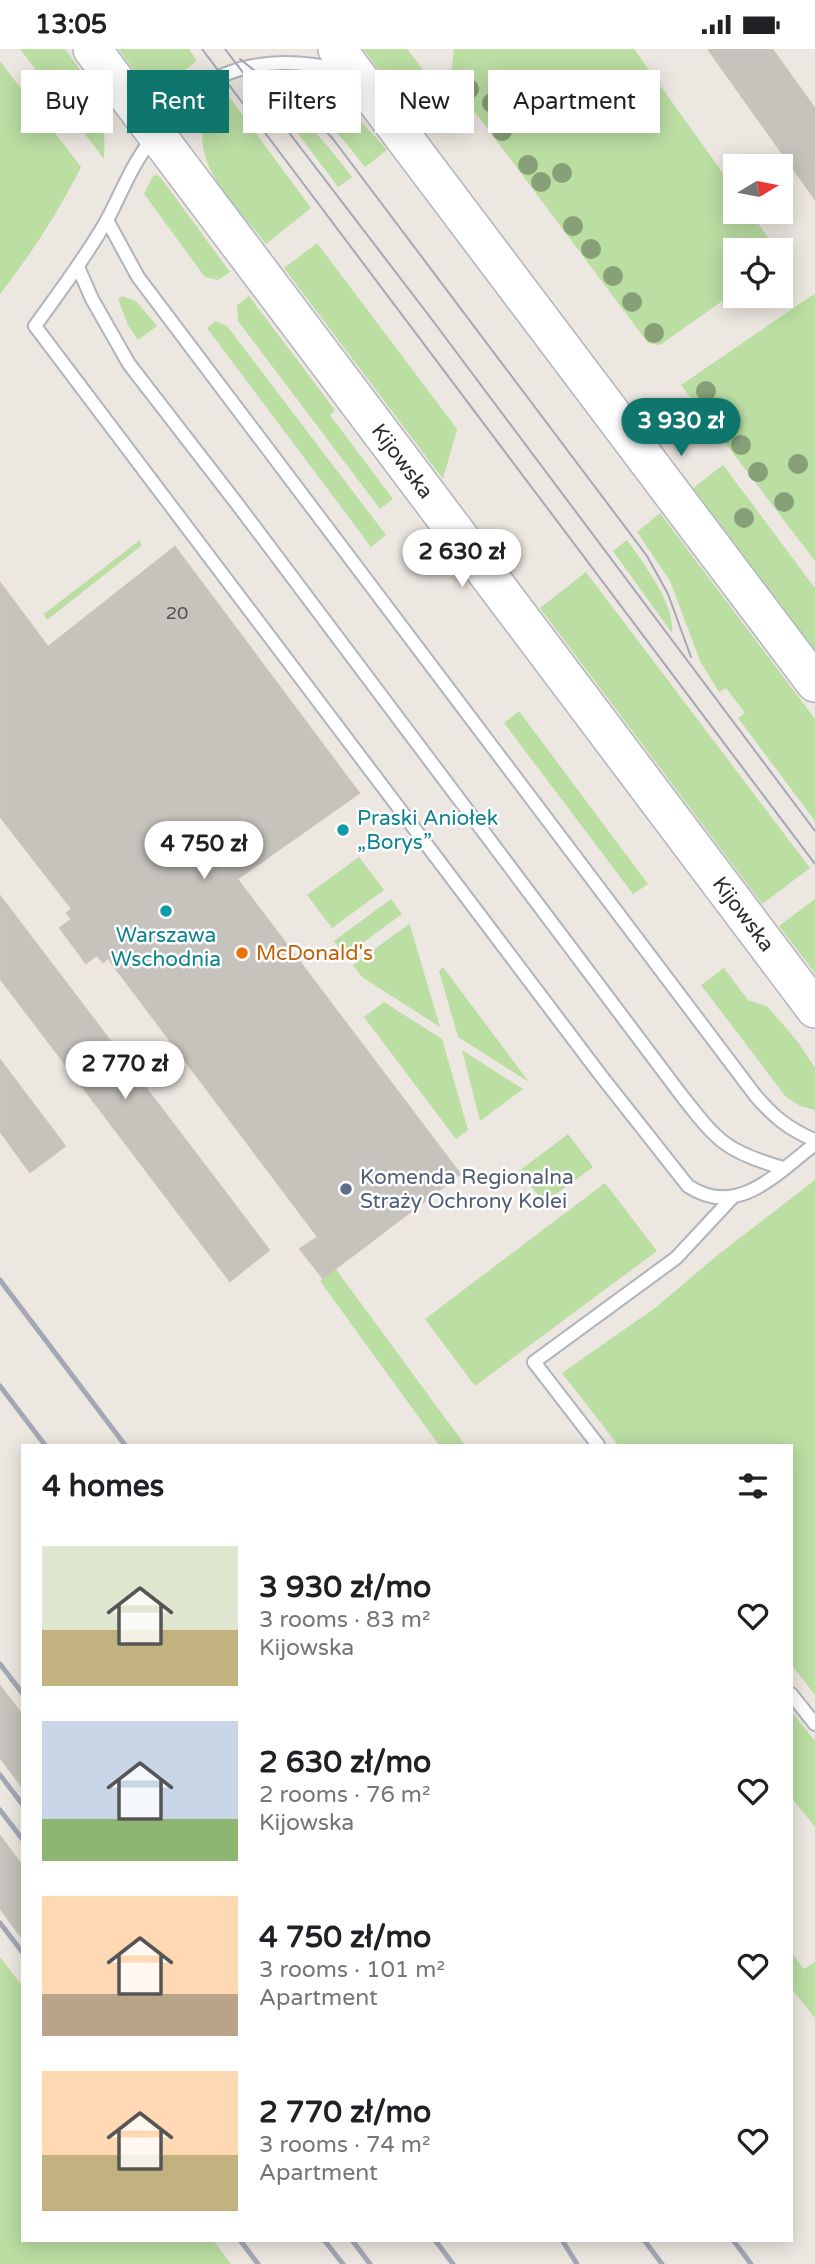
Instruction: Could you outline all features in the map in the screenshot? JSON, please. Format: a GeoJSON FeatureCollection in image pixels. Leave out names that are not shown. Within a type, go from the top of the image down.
{"type":"FeatureCollection","features":[{"type":"Feature","properties":{"kind":"street","name":"Kijowska"},"geometry":{"type":"LineString","coordinates":[[92,49],[815,1009]]}},
{"type":"Feature","properties":{"kind":"street"},"geometry":{"type":"LineString","coordinates":[[346,61],[815,683]]}},
{"type":"Feature","properties":{"kind":"lane"},"geometry":{"type":"LineString","coordinates":[[107,220],[138,277],[747,1084],[771,1114],[815,1142],[751,1193],[731,1199],[699,1194],[679,1176],[35,326],[78,267],[107,220],[134,167],[156,134],[172,114],[198,90],[247,66],[276,60],[346,61]]}},
{"type":"Feature","properties":{"kind":"lane"},"geometry":{"type":"LineString","coordinates":[[78,267],[92,299],[130,364],[679,1091],[721,1142],[750,1159],[783,1168]]}},
{"type":"Feature","properties":{"kind":"lane"},"geometry":{"type":"LineString","coordinates":[[597,1444],[534,1362],[676,1258],[731,1199]]}},
{"type":"Feature","properties":{"kind":"lane"},"geometry":{"type":"LineString","coordinates":[[793,1696],[815,1724]]}},
{"type":"Feature","properties":{"kind":"green space"},"geometry":{"type":"Polygon","coordinates":[[[20,49],[65,49],[80,70],[36,70],[20,49]]]}},
{"type":"Feature","properties":{"kind":"green space"},"geometry":{"type":"Polygon","coordinates":[[[118,49],[189,49],[197,61],[185,70],[134,70],[118,49]]]}},
{"type":"Feature","properties":{"kind":"green space"},"geometry":{"type":"Polygon","coordinates":[[[363,49],[407,49],[423,70],[379,70],[363,49]]]}},
{"type":"Feature","properties":{"kind":"green space"},"geometry":{"type":"Polygon","coordinates":[[[454,49],[634,49],[649,70],[488,70],[488,129],[474,111],[474,70],[451,70],[454,49]]]}},
{"type":"Feature","properties":{"kind":"green space"},"geometry":{"type":"Polygon","coordinates":[[[0,61],[21,88],[21,133],[55,133],[81,167],[44,233],[0,294],[0,61]]]}},
{"type":"Feature","properties":{"kind":"green space"},"geometry":{"type":"Polygon","coordinates":[[[660,85],[723,173],[723,224],[759,224],[768,238],[723,238],[723,300],[660,345],[648,343],[491,133],[660,133],[660,85]]]}},
{"type":"Feature","properties":{"kind":"green space"},"geometry":{"type":"Polygon","coordinates":[[[229,97],[243,116],[243,133],[256,133],[311,208],[266,244],[223,191],[204,152],[203,133],[229,133],[229,97]]]}},
{"type":"Feature","properties":{"kind":"green space"},"geometry":{"type":"Polygon","coordinates":[[[361,122],[387,150],[365,167],[337,133],[361,133],[361,122]]]}},
{"type":"Feature","properties":{"kind":"green space"},"geometry":{"type":"Polygon","coordinates":[[[84,133],[103,133],[104,159],[84,133]]]}},
{"type":"Feature","properties":{"kind":"green space"},"geometry":{"type":"Polygon","coordinates":[[[298,133],[316,133],[352,177],[338,187],[298,133]]]}},
{"type":"Feature","properties":{"kind":"green space"},"geometry":{"type":"Polygon","coordinates":[[[157,175],[230,272],[218,280],[205,277],[144,194],[153,176],[157,175]]]}},
{"type":"Feature","properties":{"kind":"green space"},"geometry":{"type":"Polygon","coordinates":[[[317,243],[457,429],[443,479],[284,268],[317,243]]]}},
{"type":"Feature","properties":{"kind":"green space"},"geometry":{"type":"Polygon","coordinates":[[[814,294],[815,296],[815,561],[681,385],[814,294]]]}},
{"type":"Feature","properties":{"kind":"green space"},"geometry":{"type":"Polygon","coordinates":[[[122,296],[136,301],[157,326],[138,340],[128,325],[118,299],[122,296]]]}},
{"type":"Feature","properties":{"kind":"green space"},"geometry":{"type":"Polygon","coordinates":[[[249,296],[335,410],[330,415],[393,499],[380,509],[238,321],[237,305],[249,296]]]}},
{"type":"Feature","properties":{"kind":"green space"},"geometry":{"type":"Polygon","coordinates":[[[215,321],[227,326],[386,535],[371,547],[207,328],[215,321]]]}},
{"type":"Feature","properties":{"kind":"green space"},"geometry":{"type":"Polygon","coordinates":[[[723,465],[815,588],[815,650],[693,488],[723,465]]]}},
{"type":"Feature","properties":{"kind":"green space"},"geometry":{"type":"Polygon","coordinates":[[[660,513],[815,719],[815,821],[738,718],[745,713],[726,688],[719,692],[700,661],[670,581],[637,532],[660,513]]]}},
{"type":"Feature","properties":{"kind":"green space"},"geometry":{"type":"Polygon","coordinates":[[[140,540],[141,546],[47,620],[44,614],[140,540]]]}},
{"type":"Feature","properties":{"kind":"green space"},"geometry":{"type":"Polygon","coordinates":[[[627,540],[663,597],[672,622],[672,633],[613,551],[627,540]]]}},
{"type":"Feature","properties":{"kind":"green space"},"geometry":{"type":"Polygon","coordinates":[[[586,572],[810,868],[762,904],[540,608],[586,572]]]}},
{"type":"Feature","properties":{"kind":"green space"},"geometry":{"type":"Polygon","coordinates":[[[519,711],[648,884],[633,894],[504,723],[519,711]]]}},
{"type":"Feature","properties":{"kind":"green space"},"geometry":{"type":"Polygon","coordinates":[[[359,857],[384,890],[332,928],[307,895],[359,857]]]}},
{"type":"Feature","properties":{"kind":"green space"},"geometry":{"type":"Polygon","coordinates":[[[391,899],[402,914],[345,956],[334,941],[391,899]]]}},
{"type":"Feature","properties":{"kind":"green space"},"geometry":{"type":"Polygon","coordinates":[[[815,899],[815,973],[779,926],[815,899]]]}},
{"type":"Feature","properties":{"kind":"green space"},"geometry":{"type":"Polygon","coordinates":[[[409,924],[440,1027],[362,977],[353,965],[409,924]]]}},
{"type":"Feature","properties":{"kind":"green space"},"geometry":{"type":"Polygon","coordinates":[[[443,967],[529,1082],[458,1037],[439,971],[443,967]]]}},
{"type":"Feature","properties":{"kind":"green space"},"geometry":{"type":"Polygon","coordinates":[[[724,968],[748,1000],[768,1007],[798,1042],[815,1068],[815,1110],[800,1106],[786,1097],[701,985],[724,968]]]}},
{"type":"Feature","properties":{"kind":"green space"},"geometry":{"type":"Polygon","coordinates":[[[384,1002],[442,1039],[468,1130],[456,1139],[364,1017],[384,1002]]]}},
{"type":"Feature","properties":{"kind":"green space"},"geometry":{"type":"Polygon","coordinates":[[[462,1050],[523,1089],[480,1121],[462,1050]]]}},
{"type":"Feature","properties":{"kind":"green space"},"geometry":{"type":"Polygon","coordinates":[[[568,1134],[593,1167],[544,1203],[519,1171],[568,1134]]]}},
{"type":"Feature","properties":{"kind":"green space"},"geometry":{"type":"Polygon","coordinates":[[[815,1180],[815,1695],[793,1667],[793,1444],[617,1444],[562,1373],[655,1308],[719,1254],[815,1180]]]}},
{"type":"Feature","properties":{"kind":"green space"},"geometry":{"type":"Polygon","coordinates":[[[605,1183],[657,1251],[475,1386],[425,1319],[605,1183]]]}},
{"type":"Feature","properties":{"kind":"green space"},"geometry":{"type":"Polygon","coordinates":[[[335,1268],[464,1444],[438,1444],[320,1281],[335,1268]]]}},
{"type":"Feature","properties":{"kind":"green space"},"geometry":{"type":"Polygon","coordinates":[[[793,1714],[815,1741],[815,1827],[793,1800],[793,1714]]]}},
{"type":"Feature","properties":{"kind":"green space"},"geometry":{"type":"Polygon","coordinates":[[[793,1955],[804,1969],[815,1962],[815,2018],[793,1990],[793,1955]]]}},
{"type":"Feature","properties":{"kind":"green space"},"geometry":{"type":"Polygon","coordinates":[[[0,1957],[21,1984],[21,2242],[214,2242],[231,2264],[0,2264],[0,1957]]]}},
{"type":"Feature","properties":{"kind":"building"},"geometry":{"type":"Polygon","coordinates":[[[708,49],[772,49],[815,109],[815,199],[793,168],[793,154],[783,154],[708,49]]]}},
{"type":"Feature","properties":{"kind":"building","name":"Warszawa Wschodnia"},"geometry":{"type":"Polygon","coordinates":[[[175,547],[359,793],[237,879],[460,1174],[323,1278],[300,1249],[318,1237],[108,958],[103,962],[97,955],[86,963],[60,928],[72,919],[67,913],[72,909],[0,816],[0,583],[48,647],[175,547]]]}},
{"type":"Feature","properties":{"kind":"building"},"geometry":{"type":"Polygon","coordinates":[[[0,896],[269,1250],[230,1281],[0,978],[0,896]]]}},
{"type":"Feature","properties":{"kind":"building"},"geometry":{"type":"Polygon","coordinates":[[[0,1060],[65,1146],[30,1172],[0,1131],[0,1060]]]}},
{"type":"Feature","properties":{"kind":"building"},"geometry":{"type":"Polygon","coordinates":[[[0,1686],[21,1713],[21,1785],[0,1757],[0,1686]]]}},
{"type":"Feature","properties":{"kind":"building"},"geometry":{"type":"Polygon","coordinates":[[[0,1836],[21,1864],[21,1936],[0,1908],[0,1836]]]}},
{"type":"Feature","properties":{"kind":"tram line"},"geometry":{"type":"LineString","coordinates":[[202,49],[815,864]]}},
{"type":"Feature","properties":{"kind":"tram line"},"geometry":{"type":"LineString","coordinates":[[225,49],[430,317],[815,831]]}},
{"type":"Feature","properties":{"kind":"tram line"},"geometry":{"type":"LineString","coordinates":[[240,59],[313,117],[333,139],[647,556],[668,594],[691,657]]}},
{"type":"Feature","properties":{"kind":"railway"},"geometry":{"type":"LineString","coordinates":[[0,1280],[124,1444]]}},
{"type":"Feature","properties":{"kind":"railway"},"geometry":{"type":"LineString","coordinates":[[0,1386],[44,1444]]}},
{"type":"Feature","properties":{"kind":"railway"},"geometry":{"type":"LineString","coordinates":[[0,1664],[21,1691]]}},
{"type":"Feature","properties":{"kind":"railway"},"geometry":{"type":"LineString","coordinates":[[0,1775],[21,1802]]}},
{"type":"Feature","properties":{"kind":"railway"},"geometry":{"type":"LineString","coordinates":[[0,1810],[21,1837]]}},
{"type":"Feature","properties":{"kind":"railway"},"geometry":{"type":"LineString","coordinates":[[0,1923],[21,1950]]}},
{"type":"Feature","properties":{"kind":"railway"},"geometry":{"type":"LineString","coordinates":[[242,2242],[258,2264]]}},
{"type":"Feature","properties":{"kind":"railway"},"geometry":{"type":"LineString","coordinates":[[326,2242],[343,2264]]}},
{"type":"Feature","properties":{"kind":"railway"},"geometry":{"type":"LineString","coordinates":[[354,2242],[370,2264]]}},
{"type":"Feature","properties":{"kind":"railway"},"geometry":{"type":"LineString","coordinates":[[436,2242],[453,2264]]}},
{"type":"Feature","properties":{"kind":"railway"},"geometry":{"type":"LineString","coordinates":[[563,2242],[577,2264]]}},
{"type":"Feature","properties":{"kind":"railway"},"geometry":{"type":"LineString","coordinates":[[646,2242],[662,2264]]}},
{"type":"Feature","properties":{"kind":"railway"},"geometry":{"type":"LineString","coordinates":[[734,2242],[751,2264]]}},
{"type":"Feature","properties":{"kind":"place","name":"Praski Aniołek „Borys”"},"geometry":{"type":"Point","coordinates":[343,830]}},
{"type":"Feature","properties":{"kind":"place","name":"Warszawa Wschodnia"},"geometry":{"type":"Point","coordinates":[166,911]}},
{"type":"Feature","properties":{"kind":"place","name":"McDonald's"},"geometry":{"type":"Point","coordinates":[242,953]}},
{"type":"Feature","properties":{"kind":"place","name":"Komenda Regionalna Straży Ochrony Kolei"},"geometry":{"type":"Point","coordinates":[346,1189]}}]}
